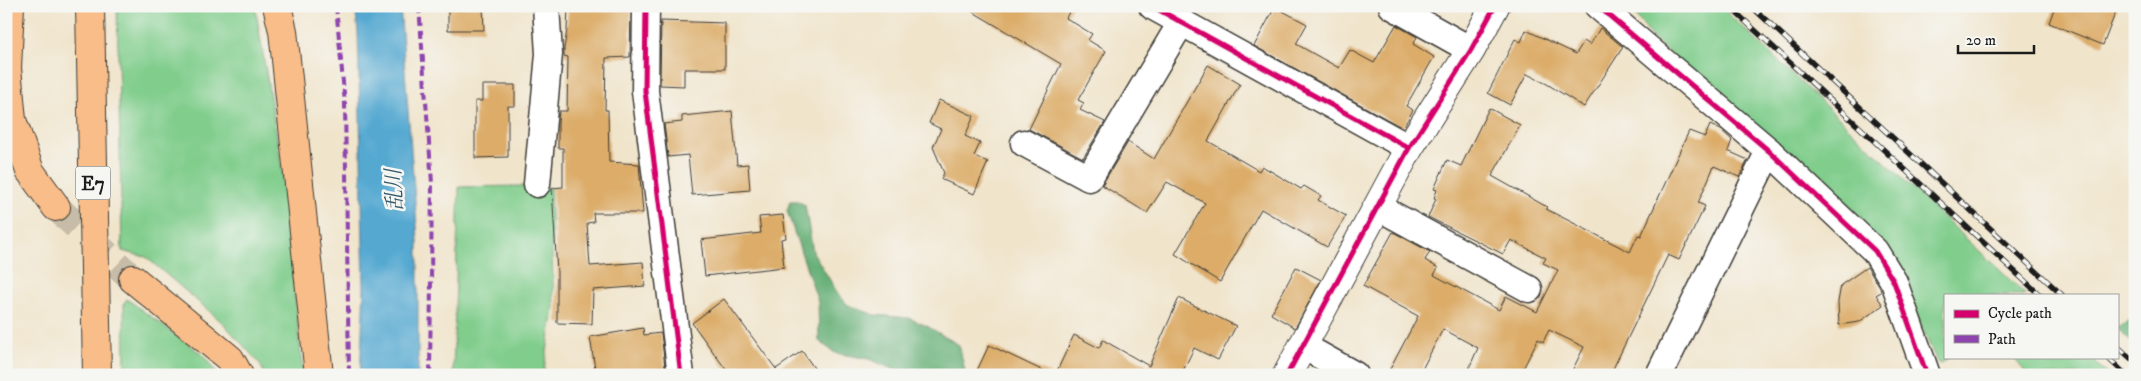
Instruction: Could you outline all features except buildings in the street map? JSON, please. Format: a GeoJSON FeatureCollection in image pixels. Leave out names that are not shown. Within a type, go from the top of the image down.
{"type":"FeatureCollection","features":[{"type":"Feature","properties":{"kind":"highway"},"geometry":{"type":"LineString","coordinates":[[10,6],[7,68],[12,120],[30,171],[56,207]]}},
{"type":"Feature","properties":{"kind":"highway","name":"E7"},"geometry":{"type":"LineString","coordinates":[[90,6],[97,367]]}},
{"type":"Feature","properties":{"kind":"highway"},"geometry":{"type":"LineString","coordinates":[[277,6],[283,31],[319,375]]}},
{"type":"Feature","properties":{"kind":"highway"},"geometry":{"type":"LineString","coordinates":[[133,279],[230,359],[240,375]]}},
{"type":"Feature","properties":{"kind":"street"},"geometry":{"type":"LineString","coordinates":[[536,184],[549,54],[546,6]]}},
{"type":"Feature","properties":{"kind":"street"},"geometry":{"type":"LineString","coordinates":[[646,6],[645,90],[681,375]]}},
{"type":"Feature","properties":{"kind":"street"},"geometry":{"type":"LineString","coordinates":[[1152,6],[1409,148]]}},
{"type":"Feature","properties":{"kind":"street"},"geometry":{"type":"LineString","coordinates":[[1392,6],[1471,50]]}},
{"type":"Feature","properties":{"kind":"street"},"geometry":{"type":"LineString","coordinates":[[1287,375],[1409,148],[1471,50],[1495,6]]}},
{"type":"Feature","properties":{"kind":"street"},"geometry":{"type":"LineString","coordinates":[[1598,6],[1769,151],[1875,251],[1894,282],[1927,375]]}},
{"type":"Feature","properties":{"kind":"street"},"geometry":{"type":"LineString","coordinates":[[1024,143],[1088,178],[1181,23]]}},
{"type":"Feature","properties":{"kind":"street"},"geometry":{"type":"LineString","coordinates":[[1659,375],[1769,151]]}},
{"type":"Feature","properties":{"kind":"street"},"geometry":{"type":"LineString","coordinates":[[1378,206],[1529,289]]}},
{"type":"Feature","properties":{"kind":"street"},"geometry":{"type":"LineString","coordinates":[[1303,346],[1355,375]]}},
{"type":"Feature","properties":{"kind":"green space"},"geometry":{"type":"Polygon","coordinates":[[[117,6],[255,6],[282,168],[303,375],[265,375],[260,364],[223,323],[146,257],[122,251],[117,6]]]}},
{"type":"Feature","properties":{"kind":"green space"},"geometry":{"type":"Polygon","coordinates":[[[1629,6],[1720,6],[2025,294],[1944,294],[1944,358],[1948,358],[1941,364],[1937,362],[1894,264],[1650,35],[1629,6]]]}},
{"type":"Feature","properties":{"kind":"green space"},"geometry":{"type":"Polygon","coordinates":[[[524,186],[550,188],[554,310],[543,375],[453,375],[459,187],[524,186]]]}},
{"type":"Feature","properties":{"kind":"green space"},"geometry":{"type":"Polygon","coordinates":[[[790,201],[797,201],[805,205],[813,252],[839,295],[848,305],[875,315],[909,318],[927,326],[959,345],[966,375],[907,375],[869,359],[835,353],[819,341],[818,302],[787,211],[790,201]]]}},
{"type":"Feature","properties":{"kind":"green space"},"geometry":{"type":"Polygon","coordinates":[[[127,299],[203,355],[218,375],[125,375],[124,303],[127,299]]]}},
{"type":"Feature","properties":{"kind":"green space"},"geometry":{"type":"Polygon","coordinates":[[[2135,318],[2135,348],[2118,328],[2135,318]]]}},
{"type":"Feature","properties":{"kind":"green space"},"geometry":{"type":"Polygon","coordinates":[[[2014,358],[2091,358],[2108,375],[2028,375],[2014,358]]]}},
{"type":"Feature","properties":{"kind":"water","name":"乱川"},"geometry":{"type":"Polygon","coordinates":[[[355,6],[400,6],[418,240],[418,375],[360,375],[364,287],[358,32],[355,6]]]}},
{"type":"Feature","properties":{"kind":"tunnel"},"geometry":{"type":"LineString","coordinates":[[56,207],[133,279]]}},
{"type":"Feature","properties":{"kind":"railway"},"geometry":{"type":"LineString","coordinates":[[1729,6],[2039,294]]}},
{"type":"Feature","properties":{"kind":"railway"},"geometry":{"type":"LineString","coordinates":[[1751,6],[2061,294]]}},
{"type":"Feature","properties":{"kind":"railway"},"geometry":{"type":"LineString","coordinates":[[2118,347],[2135,362]]}},
{"type":"Feature","properties":{"kind":"railway"},"geometry":{"type":"LineString","coordinates":[[2108,358],[2126,375]]}},
{"type":"Feature","properties":{"kind":"marked path"},"geometry":{"type":"LineString","coordinates":[[336,6],[345,104],[349,375]]}},
{"type":"Feature","properties":{"kind":"marked path"},"geometry":{"type":"LineString","coordinates":[[419,6],[432,183],[430,375]]}},
{"type":"Feature","properties":{"kind":"cycle path"},"geometry":{"type":"LineString","coordinates":[[646,6],[645,91],[681,375]]}},
{"type":"Feature","properties":{"kind":"cycle path"},"geometry":{"type":"LineString","coordinates":[[1152,6],[1409,148]]}},
{"type":"Feature","properties":{"kind":"cycle path"},"geometry":{"type":"LineString","coordinates":[[1287,375],[1409,148],[1471,50],[1495,6]]}},
{"type":"Feature","properties":{"kind":"cycle path"},"geometry":{"type":"LineString","coordinates":[[1598,6],[1769,151],[1875,251],[1894,282],[1927,375]]}}]}
